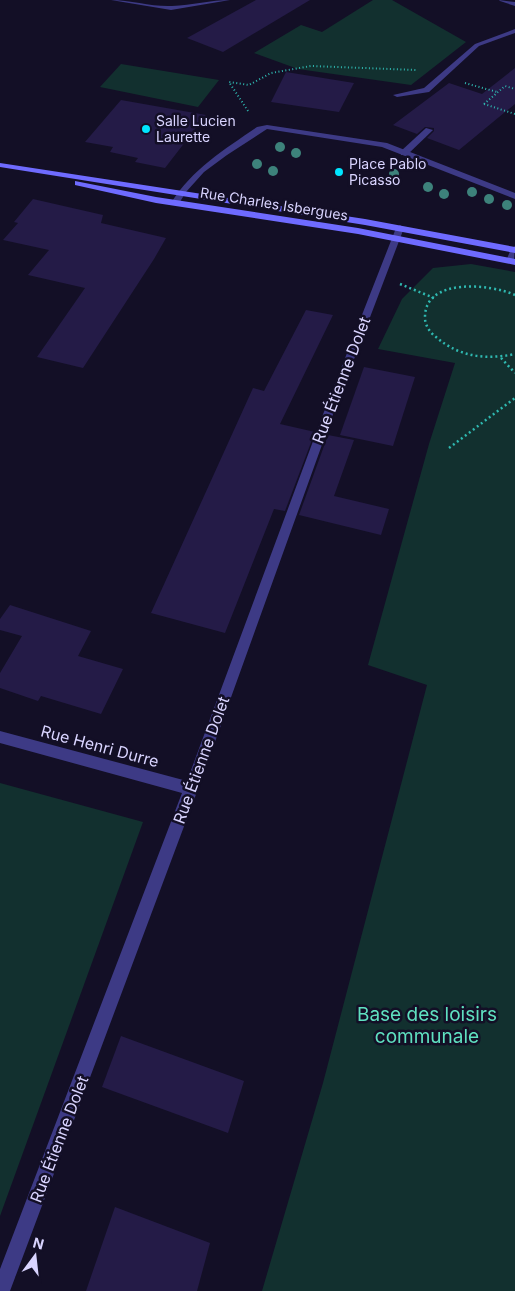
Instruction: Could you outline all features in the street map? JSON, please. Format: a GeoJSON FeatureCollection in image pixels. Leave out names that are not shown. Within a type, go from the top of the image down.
{"type":"FeatureCollection","features":[{"type":"Feature","properties":{"kind":"main road","name":"Rue Charles Isbergues"},"geometry":{"type":"LineString","coordinates":[[0,165],[180,194],[398,233],[513,261]]}},
{"type":"Feature","properties":{"kind":"main road","name":"Rue Charles Isbergues"},"geometry":{"type":"LineString","coordinates":[[29,170],[95,188],[175,203],[515,250]]}},
{"type":"Feature","properties":{"kind":"street"},"geometry":{"type":"LineString","coordinates":[[114,0],[171,8],[227,0]]}},
{"type":"Feature","properties":{"kind":"street"},"geometry":{"type":"LineString","coordinates":[[502,0],[515,4]]}},
{"type":"Feature","properties":{"kind":"street"},"geometry":{"type":"LineString","coordinates":[[397,95],[426,90],[478,46],[515,31]]}},
{"type":"Feature","properties":{"kind":"street"},"geometry":{"type":"LineString","coordinates":[[175,203],[193,178],[260,129],[273,127],[370,142],[404,153],[515,196]]}},
{"type":"Feature","properties":{"kind":"street"},"geometry":{"type":"LineString","coordinates":[[404,153],[429,130]]}},
{"type":"Feature","properties":{"kind":"street","name":"Rue Étienne Dolet"},"geometry":{"type":"LineString","coordinates":[[1,1291],[191,788],[327,417],[398,233]]}},
{"type":"Feature","properties":{"kind":"street"},"geometry":{"type":"LineString","coordinates":[[513,261],[515,250]]}},
{"type":"Feature","properties":{"kind":"street","name":"Rue Henri Durre"},"geometry":{"type":"LineString","coordinates":[[0,737],[191,788]]}},
{"type":"Feature","properties":{"kind":"path"},"geometry":{"type":"LineString","coordinates":[[260,129],[229,82],[249,85],[271,73],[311,66],[345,66],[445,74],[498,92]]}},
{"type":"Feature","properties":{"kind":"path"},"geometry":{"type":"LineString","coordinates":[[515,89],[505,86],[484,104],[515,114]]}},
{"type":"Feature","properties":{"kind":"path"},"geometry":{"type":"LineString","coordinates":[[380,276],[434,298]]}},
{"type":"Feature","properties":{"kind":"path"},"geometry":{"type":"LineString","coordinates":[[515,295],[481,285],[462,286],[439,294],[429,303],[424,316],[428,329],[444,345],[461,354],[474,357],[501,358],[515,354]]}},
{"type":"Feature","properties":{"kind":"path"},"geometry":{"type":"LineString","coordinates":[[501,358],[515,374]]}},
{"type":"Feature","properties":{"kind":"path"},"geometry":{"type":"LineString","coordinates":[[449,448],[515,398]]}},
{"type":"Feature","properties":{"kind":"green space"},"geometry":{"type":"Polygon","coordinates":[[[373,0],[392,0],[466,42],[411,85],[298,69],[254,53],[301,25],[322,32],[373,0]]]}},
{"type":"Feature","properties":{"kind":"green space"},"geometry":{"type":"Polygon","coordinates":[[[121,64],[219,80],[198,107],[100,87],[121,64]]]}},
{"type":"Feature","properties":{"kind":"green space","name":"Base des loisirs communale"},"geometry":{"type":"Polygon","coordinates":[[[471,264],[515,272],[515,1291],[262,1291],[323,1083],[427,685],[368,665],[429,444],[455,363],[378,349],[402,299],[433,268],[471,264]]]}},
{"type":"Feature","properties":{"kind":"green space"},"geometry":{"type":"Polygon","coordinates":[[[0,783],[143,822],[0,1216],[0,783]]]}},
{"type":"Feature","properties":{"kind":"building"},"geometry":{"type":"Polygon","coordinates":[[[256,0],[310,0],[223,52],[187,38],[256,0]]]}},
{"type":"Feature","properties":{"kind":"building"},"geometry":{"type":"Polygon","coordinates":[[[515,68],[515,104],[459,150],[427,138],[434,131],[434,128],[425,127],[417,134],[393,125],[449,83],[482,94],[515,68]]]}},
{"type":"Feature","properties":{"kind":"building"},"geometry":{"type":"Polygon","coordinates":[[[286,72],[354,83],[339,112],[271,102],[286,72]]]}},
{"type":"Feature","properties":{"kind":"building","name":"Salle Lucien Laurette"},"geometry":{"type":"Polygon","coordinates":[[[121,100],[206,115],[165,168],[135,162],[138,158],[110,152],[113,147],[85,142],[121,100]]]}},
{"type":"Feature","properties":{"kind":"building"},"geometry":{"type":"Polygon","coordinates":[[[33,199],[103,215],[101,223],[166,238],[83,368],[37,357],[85,288],[28,275],[49,250],[3,240],[18,223],[14,222],[33,199]]]}},
{"type":"Feature","properties":{"kind":"building"},"geometry":{"type":"Polygon","coordinates":[[[306,310],[333,315],[280,424],[315,432],[285,511],[274,509],[225,633],[151,613],[253,388],[264,391],[306,310]]]}},
{"type":"Feature","properties":{"kind":"building"},"geometry":{"type":"Polygon","coordinates":[[[364,367],[415,377],[393,446],[340,435],[364,367]]]}},
{"type":"Feature","properties":{"kind":"building"},"geometry":{"type":"Polygon","coordinates":[[[328,435],[354,440],[334,496],[389,509],[381,535],[299,515],[328,435]]]}},
{"type":"Feature","properties":{"kind":"building"},"geometry":{"type":"Polygon","coordinates":[[[10,605],[91,631],[78,656],[123,669],[101,714],[41,696],[38,701],[0,688],[0,673],[22,636],[0,630],[0,619],[10,605]]]}},
{"type":"Feature","properties":{"kind":"building"},"geometry":{"type":"Polygon","coordinates":[[[121,1036],[244,1081],[228,1133],[102,1087],[121,1036]]]}},
{"type":"Feature","properties":{"kind":"building"},"geometry":{"type":"Polygon","coordinates":[[[115,1207],[210,1243],[197,1291],[86,1291],[115,1207]]]}},
{"type":"Feature","properties":{"kind":"place","name":"Salle Lucien Laurette"},"geometry":{"type":"Point","coordinates":[146,129]}},
{"type":"Feature","properties":{"kind":"place","name":"Place Pablo Picasso"},"geometry":{"type":"Point","coordinates":[339,172]}}]}
